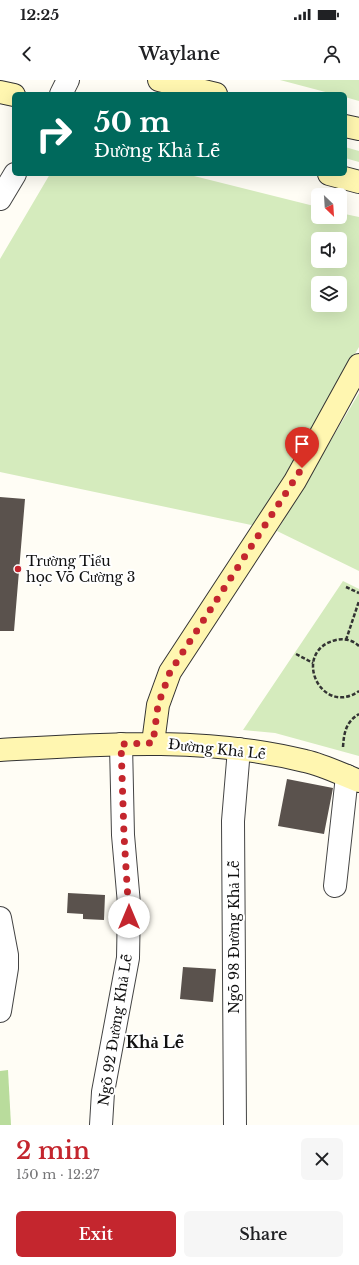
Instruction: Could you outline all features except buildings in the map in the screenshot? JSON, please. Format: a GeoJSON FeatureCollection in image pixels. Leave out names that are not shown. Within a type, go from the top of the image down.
{"type":"FeatureCollection","features":[{"type":"Feature","properties":{"kind":"street"},"geometry":{"type":"LineString","coordinates":[[62,92],[68,80]]}},
{"type":"Feature","properties":{"kind":"street"},"geometry":{"type":"LineString","coordinates":[[159,80],[208,92]]}},
{"type":"Feature","properties":{"kind":"street"},"geometry":{"type":"LineString","coordinates":[[0,92],[12,95]]}},
{"type":"Feature","properties":{"kind":"street"},"geometry":{"type":"LineString","coordinates":[[347,126],[359,129]]}},
{"type":"Feature","properties":{"kind":"street"},"geometry":{"type":"LineString","coordinates":[[0,199],[14,176]]}},
{"type":"Feature","properties":{"kind":"street"},"geometry":{"type":"LineString","coordinates":[[336,176],[359,182]]}},
{"type":"Feature","properties":{"kind":"street"},"geometry":{"type":"LineString","coordinates":[[153,743],[158,705],[170,672],[295,481],[359,365]]}},
{"type":"Feature","properties":{"kind":"street","name":"Đường Khả Lễ"},"geometry":{"type":"LineString","coordinates":[[0,750],[153,743],[239,749],[306,761],[353,779]]}},
{"type":"Feature","properties":{"kind":"street","name":"Ngõ 92 Đường Khả Lễ"},"geometry":{"type":"LineString","coordinates":[[101,1125],[103,1092],[128,958],[129,904],[124,835],[121,744]]}},
{"type":"Feature","properties":{"kind":"street","name":"Ngõ 98 Đường Khả Lễ"},"geometry":{"type":"LineString","coordinates":[[234,1125],[233,821],[239,749]]}},
{"type":"Feature","properties":{"kind":"street"},"geometry":{"type":"LineString","coordinates":[[335,886],[353,779]]}},
{"type":"Feature","properties":{"kind":"street"},"geometry":{"type":"LineString","coordinates":[[0,918],[7,955],[7,968],[0,1011]]}},
{"type":"Feature","properties":{"kind":"path"},"geometry":{"type":"LineString","coordinates":[[346,587],[359,593]]}},
{"type":"Feature","properties":{"kind":"path"},"geometry":{"type":"LineString","coordinates":[[346,640],[359,600]]}},
{"type":"Feature","properties":{"kind":"path"},"geometry":{"type":"LineString","coordinates":[[359,646],[346,640],[337,640],[328,643],[320,649],[314,663],[313,672],[316,682],[328,694],[345,697],[359,691]]}},
{"type":"Feature","properties":{"kind":"path"},"geometry":{"type":"LineString","coordinates":[[296,654],[314,663]]}},
{"type":"Feature","properties":{"kind":"path"},"geometry":{"type":"LineString","coordinates":[[343,747],[346,727],[351,720],[359,714]]}},
{"type":"Feature","properties":{"kind":"green space"},"geometry":{"type":"Polygon","coordinates":[[[280,80],[359,80],[359,101],[347,98],[347,92],[325,92],[280,80]]]}},
{"type":"Feature","properties":{"kind":"green space"},"geometry":{"type":"Polygon","coordinates":[[[347,148],[359,151],[359,162],[347,159],[347,148]]]}},
{"type":"Feature","properties":{"kind":"green space"},"geometry":{"type":"Polygon","coordinates":[[[49,176],[194,176],[311,205],[311,224],[347,224],[347,214],[359,217],[359,347],[256,526],[0,472],[0,259],[49,176]]]}},
{"type":"Feature","properties":{"kind":"green space"},"geometry":{"type":"Polygon","coordinates":[[[359,393],[359,571],[277,531],[359,393]]]}},
{"type":"Feature","properties":{"kind":"green space"},"geometry":{"type":"Polygon","coordinates":[[[343,581],[359,589],[359,756],[275,733],[243,730],[343,581]]]}},
{"type":"Feature","properties":{"kind":"green space"},"geometry":{"type":"Polygon","coordinates":[[[8,1070],[11,1125],[0,1125],[0,1071],[8,1070]]]}},
{"type":"Feature","properties":{"kind":"place","name":"Trường Tiểu học Võ Cường 3"},"geometry":{"type":"Point","coordinates":[18,569]}},
{"type":"Feature","properties":{"kind":"district","name":"Khả Lễ"},"geometry":{"type":"Point","coordinates":[155,1042]}},
{"type":"Feature","properties":{"kind":"route"},"geometry":{"type":"LineString","coordinates":[[129,917],[124,835],[121,744],[153,743],[158,705],[170,672],[302,468]]}}]}
